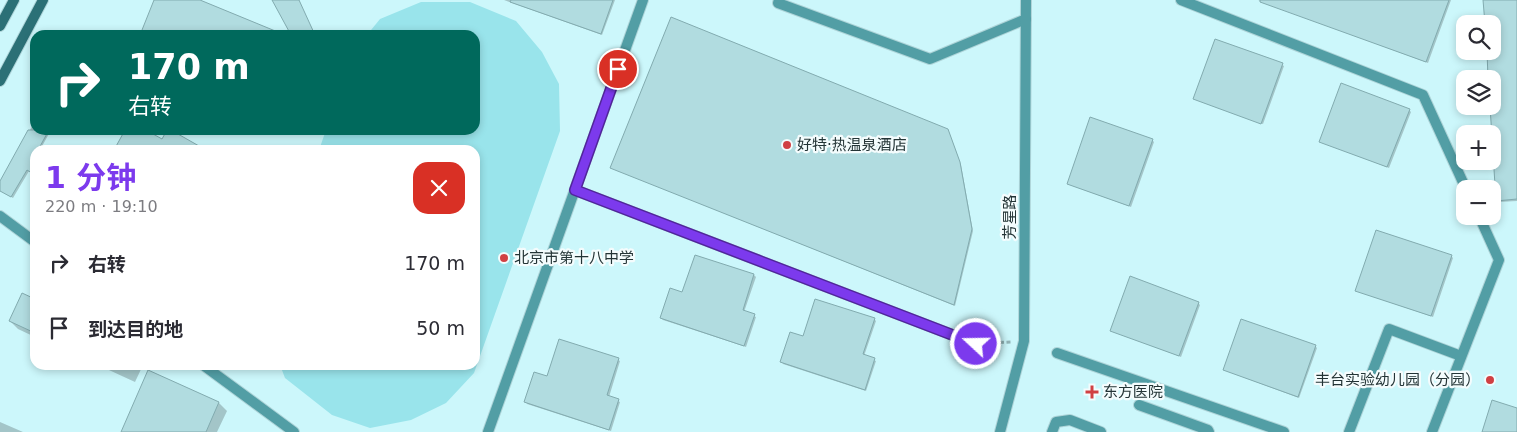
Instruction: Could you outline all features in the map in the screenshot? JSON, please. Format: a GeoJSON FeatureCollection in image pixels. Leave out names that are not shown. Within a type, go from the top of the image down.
{"type":"FeatureCollection","features":[{"type":"Feature","properties":{"kind":"main road"},"geometry":{"type":"LineString","coordinates":[[0,26],[14,0]]}},
{"type":"Feature","properties":{"kind":"main road"},"geometry":{"type":"LineString","coordinates":[[0,80],[44,0]]}},
{"type":"Feature","properties":{"kind":"street"},"geometry":{"type":"LineString","coordinates":[[488,432],[643,0]]}},
{"type":"Feature","properties":{"kind":"street"},"geometry":{"type":"LineString","coordinates":[[779,0],[778,2],[930,59],[1026,19]]}},
{"type":"Feature","properties":{"kind":"street","name":"芳星路"},"geometry":{"type":"LineString","coordinates":[[1000,432],[1024,341],[1026,0]]}},
{"type":"Feature","properties":{"kind":"street"},"geometry":{"type":"LineString","coordinates":[[1181,0],[1423,94],[1462,180]]}},
{"type":"Feature","properties":{"kind":"street"},"geometry":{"type":"LineString","coordinates":[[575,190],[976,344]]}},
{"type":"Feature","properties":{"kind":"street"},"geometry":{"type":"LineString","coordinates":[[0,216],[30,238]]}},
{"type":"Feature","properties":{"kind":"street"},"geometry":{"type":"LineString","coordinates":[[1432,432],[1499,260],[1483,225]]}},
{"type":"Feature","properties":{"kind":"street"},"geometry":{"type":"LineString","coordinates":[[1349,432],[1389,329],[1461,356]]}},
{"type":"Feature","properties":{"kind":"street"},"geometry":{"type":"LineString","coordinates":[[1057,353],[1284,432]]}},
{"type":"Feature","properties":{"kind":"street"},"geometry":{"type":"LineString","coordinates":[[210,370],[294,432]]}},
{"type":"Feature","properties":{"kind":"street"},"geometry":{"type":"LineString","coordinates":[[1139,405],[1208,430],[1209,432]]}},
{"type":"Feature","properties":{"kind":"street"},"geometry":{"type":"LineString","coordinates":[[1052,432],[1056,422],[1070,420],[1101,432]]}},
{"type":"Feature","properties":{"kind":"path"},"geometry":{"type":"LineString","coordinates":[[976,344],[1024,341]]}},
{"type":"Feature","properties":{"kind":"shaded area"},"geometry":{"type":"Polygon","coordinates":[[[421,2],[470,2],[516,21],[542,52],[559,84],[560,131],[480,356],[480,145],[321,145],[324,135],[480,135],[480,30],[371,30],[380,19],[421,2]]]}},
{"type":"Feature","properties":{"kind":"shaded area"},"geometry":{"type":"Polygon","coordinates":[[[282,370],[475,370],[446,403],[411,420],[370,428],[332,415],[285,378],[282,370]]]}},
{"type":"Feature","properties":{"kind":"building"},"geometry":{"type":"Polygon","coordinates":[[[154,0],[200,0],[273,30],[142,30],[154,0]]]}},
{"type":"Feature","properties":{"kind":"building"},"geometry":{"type":"Polygon","coordinates":[[[272,0],[299,0],[313,30],[288,30],[272,0]]]}},
{"type":"Feature","properties":{"kind":"building"},"geometry":{"type":"Polygon","coordinates":[[[511,0],[613,0],[601,34],[510,2],[511,0]]]}},
{"type":"Feature","properties":{"kind":"building"},"geometry":{"type":"Polygon","coordinates":[[[1260,0],[1449,0],[1426,62],[1260,2],[1260,0]]]}},
{"type":"Feature","properties":{"kind":"building"},"geometry":{"type":"Polygon","coordinates":[[[1483,0],[1517,0],[1517,199],[1501,201],[1501,180],[1495,180],[1494,170],[1501,170],[1501,125],[1491,125],[1491,115],[1501,115],[1501,70],[1488,70],[1487,60],[1501,60],[1501,15],[1484,15],[1483,0]]]}},
{"type":"Feature","properties":{"kind":"building","name":"好特·热温泉酒店"},"geometry":{"type":"Polygon","coordinates":[[[671,17],[948,129],[960,162],[972,229],[954,305],[610,168],[671,17]]]}},
{"type":"Feature","properties":{"kind":"building"},"geometry":{"type":"Polygon","coordinates":[[[1215,39],[1283,63],[1261,124],[1193,99],[1215,39]]]}},
{"type":"Feature","properties":{"kind":"building"},"geometry":{"type":"Polygon","coordinates":[[[1341,83],[1410,109],[1387,167],[1319,142],[1341,83]]]}},
{"type":"Feature","properties":{"kind":"building"},"geometry":{"type":"Polygon","coordinates":[[[1090,117],[1153,139],[1129,206],[1067,184],[1090,117]]]}},
{"type":"Feature","properties":{"kind":"building"},"geometry":{"type":"Polygon","coordinates":[[[28,130],[30,130],[30,135],[46,135],[41,145],[30,145],[30,172],[27,170],[11,197],[0,191],[0,181],[28,130]]]}},
{"type":"Feature","properties":{"kind":"building"},"geometry":{"type":"Polygon","coordinates":[[[122,135],[155,135],[162,139],[164,135],[180,135],[197,145],[117,145],[122,135]]]}},
{"type":"Feature","properties":{"kind":"building"},"geometry":{"type":"Polygon","coordinates":[[[1376,230],[1452,255],[1431,316],[1355,291],[1376,230]]]}},
{"type":"Feature","properties":{"kind":"building"},"geometry":{"type":"Polygon","coordinates":[[[695,255],[754,274],[743,310],[755,314],[744,346],[660,318],[670,288],[682,292],[695,255]]]}},
{"type":"Feature","properties":{"kind":"building"},"geometry":{"type":"Polygon","coordinates":[[[1130,276],[1199,302],[1179,356],[1110,331],[1130,276]]]}},
{"type":"Feature","properties":{"kind":"building"},"geometry":{"type":"Polygon","coordinates":[[[22,293],[30,297],[30,331],[9,321],[22,293]]]}},
{"type":"Feature","properties":{"kind":"building"},"geometry":{"type":"Polygon","coordinates":[[[815,299],[875,318],[863,354],[875,358],[865,390],[780,362],[790,332],[803,336],[815,299]]]}},
{"type":"Feature","properties":{"kind":"building"},"geometry":{"type":"Polygon","coordinates":[[[1241,319],[1316,345],[1298,397],[1223,370],[1241,319]]]}},
{"type":"Feature","properties":{"kind":"building"},"geometry":{"type":"Polygon","coordinates":[[[559,339],[619,358],[607,395],[619,399],[609,430],[524,402],[534,372],[547,376],[559,339]]]}},
{"type":"Feature","properties":{"kind":"building"},"geometry":{"type":"Polygon","coordinates":[[[148,370],[219,402],[206,432],[121,432],[148,370]]]}},
{"type":"Feature","properties":{"kind":"building"},"geometry":{"type":"Polygon","coordinates":[[[1492,400],[1517,408],[1517,432],[1482,432],[1492,400]]]}},
{"type":"Feature","properties":{"kind":"place","name":"好特·热温泉酒店"},"geometry":{"type":"Point","coordinates":[787,145]}},
{"type":"Feature","properties":{"kind":"place","name":"北京市第十八中学"},"geometry":{"type":"Point","coordinates":[504,258]}},
{"type":"Feature","properties":{"kind":"place","name":"丰台实验幼儿园（分园）"},"geometry":{"type":"Point","coordinates":[1490,380]}},
{"type":"Feature","properties":{"kind":"place","name":"东方医院"},"geometry":{"type":"Point","coordinates":[1092,392]}},
{"type":"Feature","properties":{"kind":"route"},"geometry":{"type":"LineString","coordinates":[[618,69],[575,190],[976,344]]}}]}
